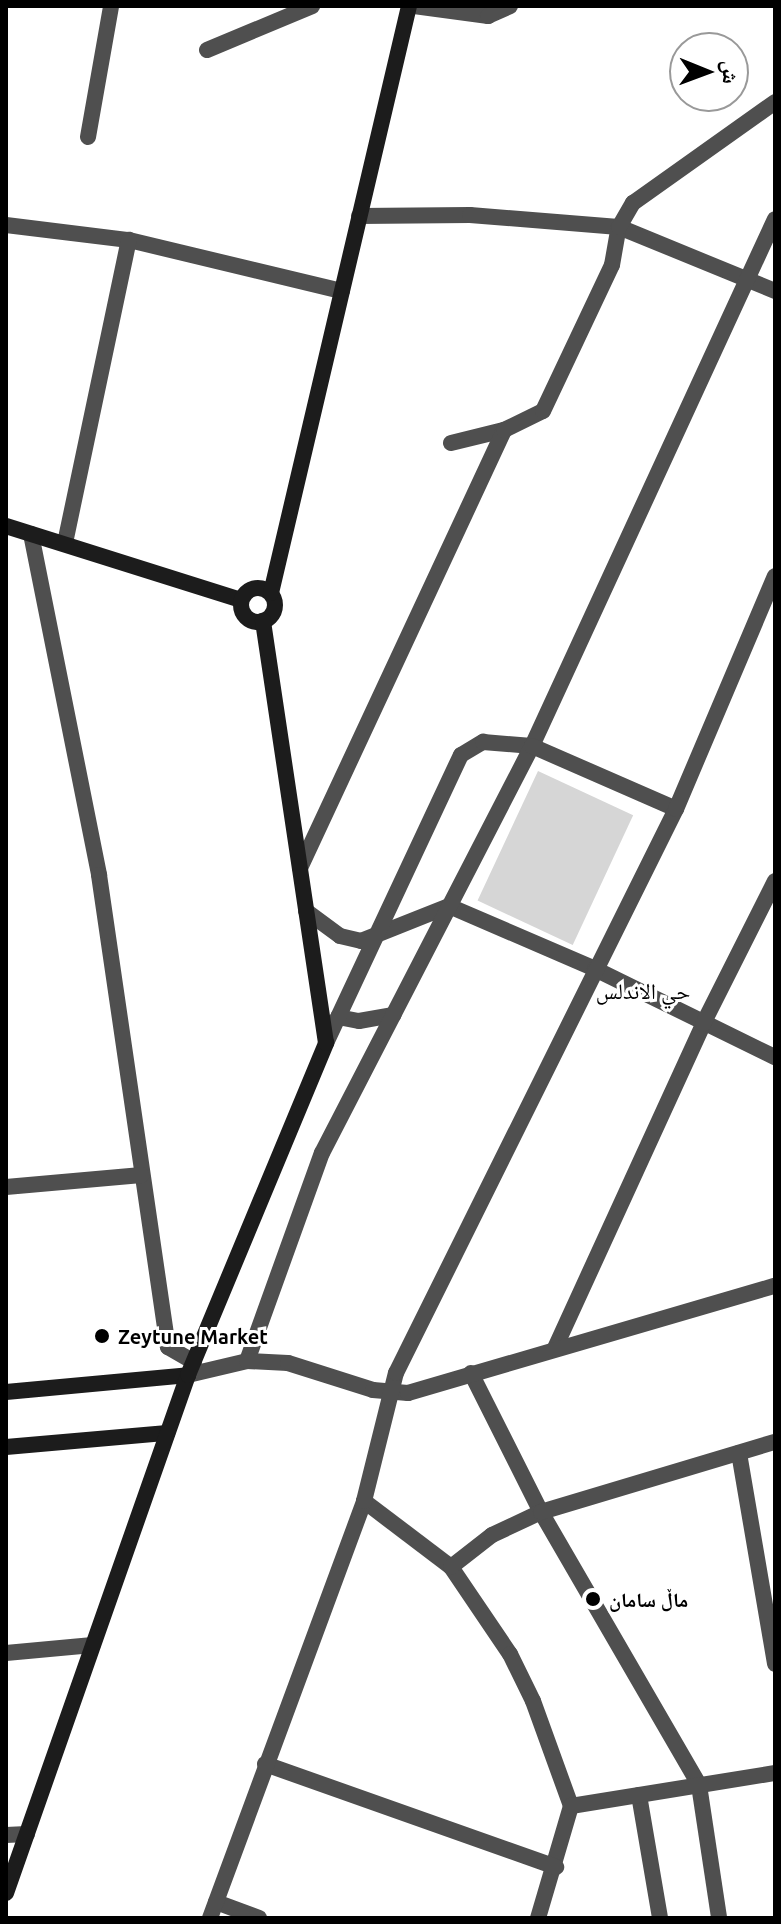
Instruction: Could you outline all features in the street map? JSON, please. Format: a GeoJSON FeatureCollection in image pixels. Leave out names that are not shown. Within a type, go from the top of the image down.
{"type":"FeatureCollection","features":[{"type":"Feature","properties":{"kind":"main road"},"geometry":{"type":"LineString","coordinates":[[263,621],[274,612],[271,593],[411,6]]}},
{"type":"Feature","properties":{"kind":"main road"},"geometry":{"type":"LineString","coordinates":[[6,526],[241,600]]}},
{"type":"Feature","properties":{"kind":"main road"},"geometry":{"type":"LineString","coordinates":[[241,600],[258,587],[271,593]]}},
{"type":"Feature","properties":{"kind":"main road"},"geometry":{"type":"LineString","coordinates":[[241,600],[246,617],[263,621]]}},
{"type":"Feature","properties":{"kind":"main road"},"geometry":{"type":"LineString","coordinates":[[6,1893],[191,1368],[326,1043],[263,621]]}},
{"type":"Feature","properties":{"kind":"main road"},"geometry":{"type":"LineString","coordinates":[[6,1392],[191,1368]]}},
{"type":"Feature","properties":{"kind":"main road"},"geometry":{"type":"LineString","coordinates":[[6,1447],[167,1433]]}},
{"type":"Feature","properties":{"kind":"street"},"geometry":{"type":"LineString","coordinates":[[88,137],[111,6]]}},
{"type":"Feature","properties":{"kind":"street"},"geometry":{"type":"LineString","coordinates":[[207,50],[312,6]]}},
{"type":"Feature","properties":{"kind":"street"},"geometry":{"type":"LineString","coordinates":[[411,6],[488,16],[510,6]]}},
{"type":"Feature","properties":{"kind":"street"},"geometry":{"type":"LineString","coordinates":[[451,443],[504,430],[543,411],[612,265],[619,227],[633,203],[775,102]]}},
{"type":"Feature","properties":{"kind":"street"},"geometry":{"type":"LineString","coordinates":[[359,216],[470,215],[619,227],[775,291]]}},
{"type":"Feature","properties":{"kind":"street"},"geometry":{"type":"LineString","coordinates":[[247,1361],[322,1153],[532,746],[775,219]]}},
{"type":"Feature","properties":{"kind":"street"},"geometry":{"type":"LineString","coordinates":[[6,225],[129,240],[342,291]]}},
{"type":"Feature","properties":{"kind":"street"},"geometry":{"type":"LineString","coordinates":[[65,543],[129,240]]}},
{"type":"Feature","properties":{"kind":"street"},"geometry":{"type":"LineString","coordinates":[[300,868],[504,430]]}},
{"type":"Feature","properties":{"kind":"street"},"geometry":{"type":"LineString","coordinates":[[31,534],[99,875],[168,1347],[191,1368],[247,1361],[288,1363],[390,1394],[775,1286]]}},
{"type":"Feature","properties":{"kind":"street"},"geometry":{"type":"LineString","coordinates":[[259,1918],[213,1910],[364,1501],[390,1394],[595,969],[676,809],[775,576]]}},
{"type":"Feature","properties":{"kind":"street"},"geometry":{"type":"LineString","coordinates":[[326,1043],[461,755],[483,742],[532,746],[676,809]]}},
{"type":"Feature","properties":{"kind":"street"},"geometry":{"type":"LineString","coordinates":[[555,1348],[703,1024],[770,902],[775,881]]}},
{"type":"Feature","properties":{"kind":"street"},"geometry":{"type":"LineString","coordinates":[[306,911],[340,936],[376,938],[449,906],[595,969],[775,1057]]}},
{"type":"Feature","properties":{"kind":"street"},"geometry":{"type":"LineString","coordinates":[[338,1017],[359,1021],[393,1015]]}},
{"type":"Feature","properties":{"kind":"street"},"geometry":{"type":"LineString","coordinates":[[6,1187],[141,1175]]}},
{"type":"Feature","properties":{"kind":"street"},"geometry":{"type":"LineString","coordinates":[[471,1373],[541,1512],[699,1785],[719,1918]]}},
{"type":"Feature","properties":{"kind":"street"},"geometry":{"type":"LineString","coordinates":[[451,1567],[492,1535],[541,1512],[775,1442]]}},
{"type":"Feature","properties":{"kind":"street"},"geometry":{"type":"LineString","coordinates":[[739,1453],[775,1664]]}},
{"type":"Feature","properties":{"kind":"street"},"geometry":{"type":"LineString","coordinates":[[364,1501],[451,1567],[510,1654],[571,1806],[556,1867],[538,1918]]}},
{"type":"Feature","properties":{"kind":"street"},"geometry":{"type":"LineString","coordinates":[[6,1653],[93,1645]]}},
{"type":"Feature","properties":{"kind":"street"},"geometry":{"type":"LineString","coordinates":[[265,1764],[556,1867]]}},
{"type":"Feature","properties":{"kind":"street"},"geometry":{"type":"LineString","coordinates":[[571,1806],[775,1773]]}},
{"type":"Feature","properties":{"kind":"street"},"geometry":{"type":"LineString","coordinates":[[639,1795],[660,1918]]}},
{"type":"Feature","properties":{"kind":"street"},"geometry":{"type":"LineString","coordinates":[[6,1835],[27,1834]]}},
{"type":"Feature","properties":{"kind":"shaded area"},"geometry":{"type":"Polygon","coordinates":[[[538,771],[633,815],[573,945],[478,901],[538,771]]]}},
{"type":"Feature","properties":{"kind":"place","name":"Zeytune Market"},"geometry":{"type":"Point","coordinates":[102,1336]}},
{"type":"Feature","properties":{"kind":"place","name":"ماڵ سامان"},"geometry":{"type":"Point","coordinates":[593,1599]}},
{"type":"Feature","properties":{"kind":"district","name":"حي الاندلس"},"geometry":{"type":"Point","coordinates":[643,991]}}]}
